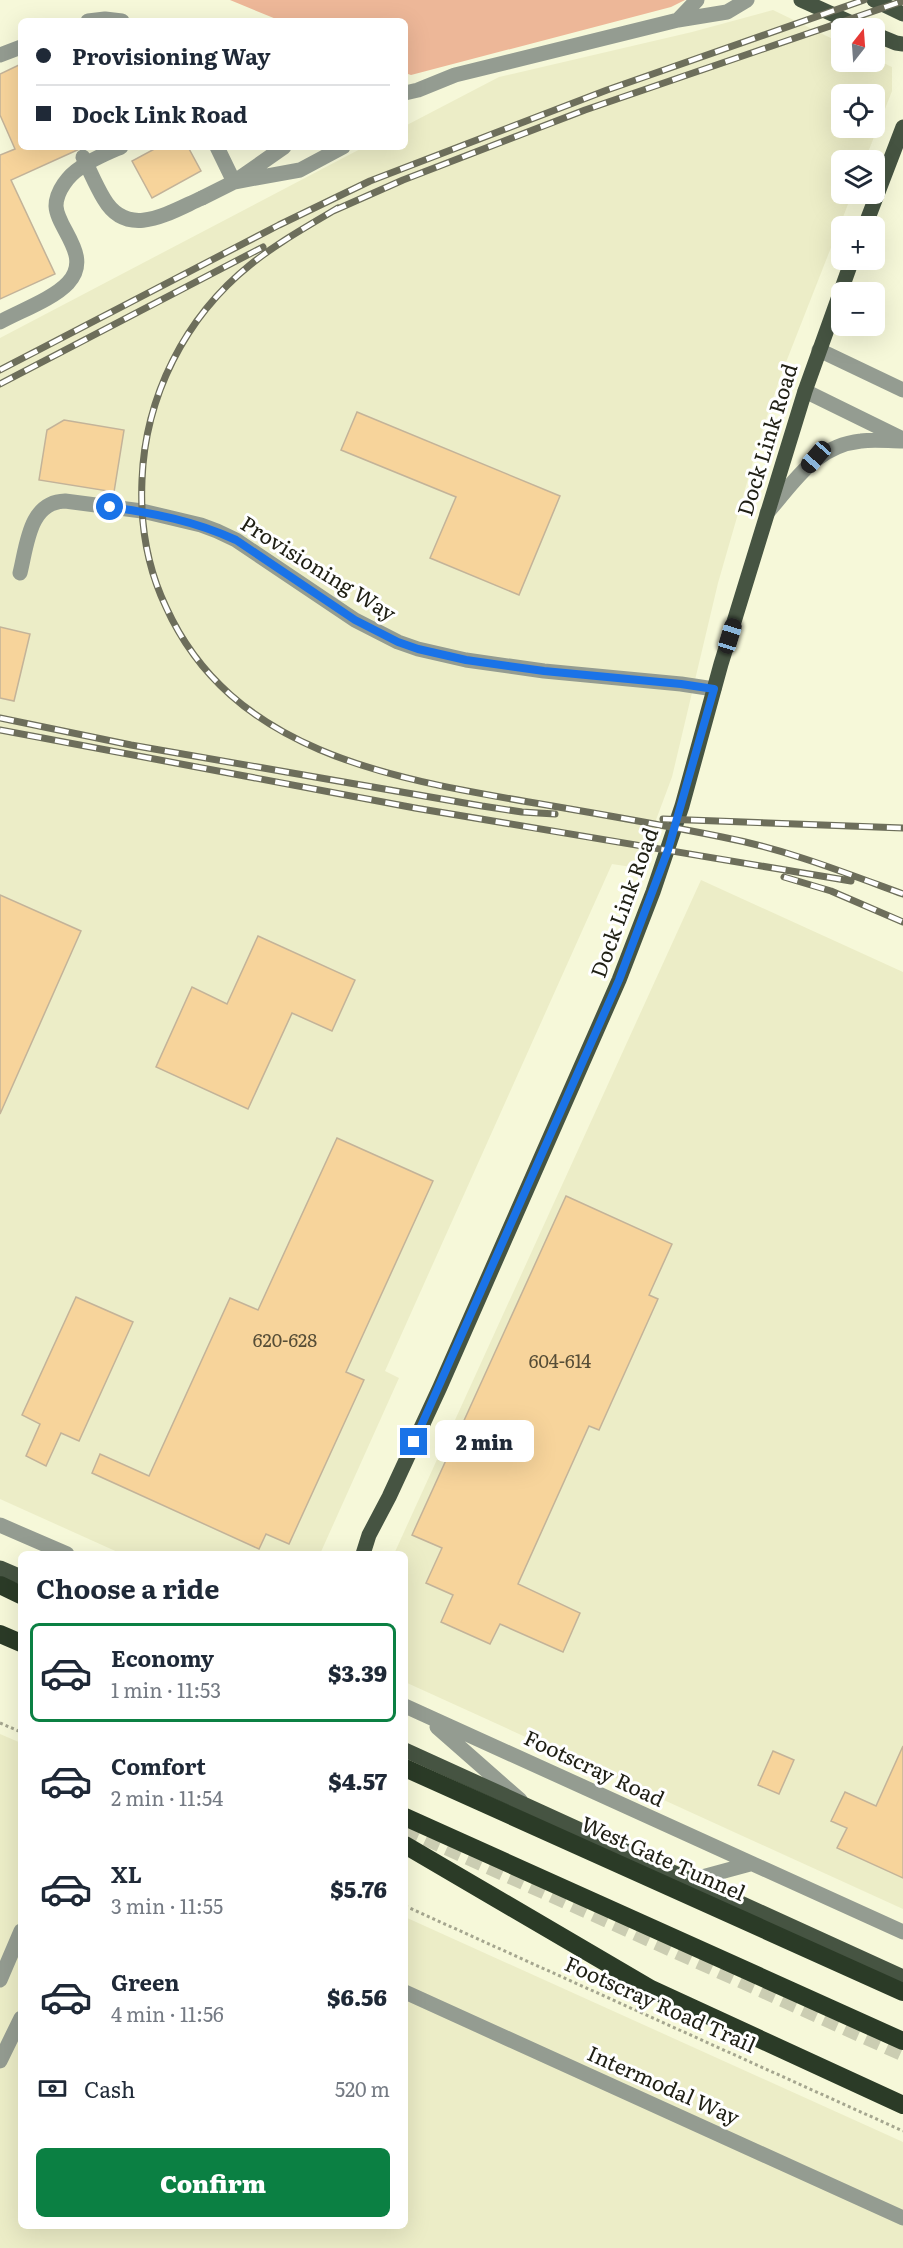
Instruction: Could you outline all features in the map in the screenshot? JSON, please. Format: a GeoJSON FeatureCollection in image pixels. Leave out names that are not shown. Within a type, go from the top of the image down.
{"type":"FeatureCollection","features":[{"type":"Feature","properties":{"kind":"highway"},"geometry":{"type":"LineString","coordinates":[[0,1585],[18,1593]]}},
{"type":"Feature","properties":{"kind":"highway"},"geometry":{"type":"LineString","coordinates":[[0,1634],[18,1642]]}},
{"type":"Feature","properties":{"kind":"highway","name":"West Gate Tunnel"},"geometry":{"type":"LineString","coordinates":[[408,1769],[903,1992]]}},
{"type":"Feature","properties":{"kind":"highway"},"geometry":{"type":"LineString","coordinates":[[408,1818],[903,2041]]}},
{"type":"Feature","properties":{"kind":"highway"},"geometry":{"type":"LineString","coordinates":[[408,1847],[651,1989],[903,2105]]}},
{"type":"Feature","properties":{"kind":"main road"},"geometry":{"type":"LineString","coordinates":[[801,0],[841,18]]}},
{"type":"Feature","properties":{"kind":"main road"},"geometry":{"type":"LineString","coordinates":[[874,0],[903,14]]}},
{"type":"Feature","properties":{"kind":"main road"},"geometry":{"type":"LineString","coordinates":[[885,39],[896,44],[903,44]]}},
{"type":"Feature","properties":{"kind":"main road"},"geometry":{"type":"LineString","coordinates":[[869,216],[903,127]]}},
{"type":"Feature","properties":{"kind":"main road","name":"Dock Link Road"},"geometry":{"type":"LineString","coordinates":[[364,1551],[369,1535],[435,1397],[619,980],[668,850],[767,514],[819,351],[848,270]]}},
{"type":"Feature","properties":{"kind":"main road","name":"Dock Link Road"},"geometry":{"type":"LineString","coordinates":[[352,1551],[369,1535]]}},
{"type":"Feature","properties":{"kind":"main road"},"geometry":{"type":"LineString","coordinates":[[0,1568],[18,1576]]}},
{"type":"Feature","properties":{"kind":"main road","name":"Footscray Road"},"geometry":{"type":"LineString","coordinates":[[408,1751],[903,1977]]}},
{"type":"Feature","properties":{"kind":"street"},"geometry":{"type":"LineString","coordinates":[[678,20],[697,0]]}},
{"type":"Feature","properties":{"kind":"street"},"geometry":{"type":"LineString","coordinates":[[409,92],[455,75],[678,20],[727,12],[747,0]]}},
{"type":"Feature","properties":{"kind":"street"},"geometry":{"type":"LineString","coordinates":[[0,55],[18,48]]}},
{"type":"Feature","properties":{"kind":"street"},"geometry":{"type":"LineString","coordinates":[[0,322],[54,294],[73,276],[76,264],[75,252],[56,206],[60,193],[68,178],[78,169],[115,150]]}},
{"type":"Feature","properties":{"kind":"street"},"geometry":{"type":"LineString","coordinates":[[218,150],[234,182]]}},
{"type":"Feature","properties":{"kind":"street"},"geometry":{"type":"LineString","coordinates":[[234,182],[266,150]]}},
{"type":"Feature","properties":{"kind":"street"},"geometry":{"type":"LineString","coordinates":[[234,182],[280,150]]}},
{"type":"Feature","properties":{"kind":"street"},"geometry":{"type":"LineString","coordinates":[[83,157],[104,200],[115,213],[126,219],[141,221],[157,218],[234,182],[294,161],[315,150]]}},
{"type":"Feature","properties":{"kind":"street"},"geometry":{"type":"LineString","coordinates":[[234,182],[300,170],[337,150]]}},
{"type":"Feature","properties":{"kind":"street"},"geometry":{"type":"LineString","coordinates":[[819,351],[903,390]]}},
{"type":"Feature","properties":{"kind":"street"},"geometry":{"type":"LineString","coordinates":[[806,391],[903,440]]}},
{"type":"Feature","properties":{"kind":"street"},"geometry":{"type":"LineString","coordinates":[[767,514],[816,457],[836,446],[861,441],[903,440]]}},
{"type":"Feature","properties":{"kind":"street","name":"Provisioning Way"},"geometry":{"type":"LineString","coordinates":[[20,573],[33,522],[38,513],[54,501],[142,512],[201,525],[236,540],[355,620],[398,642],[418,649],[466,660],[544,671],[714,689]]}},
{"type":"Feature","properties":{"kind":"street"},"geometry":{"type":"LineString","coordinates":[[0,1525],[60,1551]]}},
{"type":"Feature","properties":{"kind":"street","name":"Footscray Road"},"geometry":{"type":"LineString","coordinates":[[408,1707],[903,1932]]}},
{"type":"Feature","properties":{"kind":"street","name":"Footscray Road"},"geometry":{"type":"LineString","coordinates":[[421,1713],[527,1805]]}},
{"type":"Feature","properties":{"kind":"street"},"geometry":{"type":"LineString","coordinates":[[691,1881],[750,1864]]}},
{"type":"Feature","properties":{"kind":"street"},"geometry":{"type":"LineString","coordinates":[[0,1980],[18,1938]]}},
{"type":"Feature","properties":{"kind":"street","name":"Intermodal Way"},"geometry":{"type":"LineString","coordinates":[[408,1993],[903,2218]]}},
{"type":"Feature","properties":{"kind":"street"},"geometry":{"type":"LineString","coordinates":[[0,2061],[18,2024]]}},
{"type":"Feature","properties":{"kind":"path"},"geometry":{"type":"LineString","coordinates":[[0,1723],[18,1731]]}},
{"type":"Feature","properties":{"kind":"path","name":"Footscray Road Trail"},"geometry":{"type":"LineString","coordinates":[[408,1907],[903,2131]]}},
{"type":"Feature","properties":{"kind":"shaded area"},"geometry":{"type":"Polygon","coordinates":[[[230,0],[685,0],[671,7],[411,75],[408,74],[408,18],[274,18],[230,0]]]}},
{"type":"Feature","properties":{"kind":"shaded area"},"geometry":{"type":"Polygon","coordinates":[[[773,10],[831,38],[831,72],[885,72],[885,64],[892,67],[892,91],[885,109],[885,84],[831,84],[831,138],[874,138],[869,150],[831,150],[831,204],[848,204],[843,216],[831,216],[831,248],[781,375],[761,434],[718,583],[672,777],[638,868],[612,864],[385,1371],[399,1378],[321,1551],[115,1551],[0,1499],[0,338],[358,150],[408,150],[408,124],[499,77],[692,32],[773,10]]]}},
{"type":"Feature","properties":{"kind":"shaded area"},"geometry":{"type":"Polygon","coordinates":[[[701,880],[903,972],[903,1909],[408,1683],[408,1551],[395,1551],[701,880]]]}},
{"type":"Feature","properties":{"kind":"shaded area"},"geometry":{"type":"Polygon","coordinates":[[[0,1734],[18,1742],[18,2229],[408,2229],[408,1918],[903,2142],[903,2248],[0,2248],[0,1734]]]}},
{"type":"Feature","properties":{"kind":"building"},"geometry":{"type":"Polygon","coordinates":[[[18,65],[18,150],[77,150],[11,180],[55,274],[0,299],[0,155],[15,149],[0,115],[0,74],[18,65]]]}},
{"type":"Feature","properties":{"kind":"building"},"geometry":{"type":"Polygon","coordinates":[[[152,150],[190,150],[201,171],[152,198],[132,161],[152,150]]]}},
{"type":"Feature","properties":{"kind":"building"},"geometry":{"type":"Polygon","coordinates":[[[357,412],[560,496],[519,595],[430,558],[456,497],[341,450],[357,412]]]}},
{"type":"Feature","properties":{"kind":"building"},"geometry":{"type":"Polygon","coordinates":[[[64,420],[124,430],[114,492],[39,480],[47,430],[64,420]]]}},
{"type":"Feature","properties":{"kind":"building"},"geometry":{"type":"Polygon","coordinates":[[[0,627],[30,634],[14,701],[0,698],[0,627]]]}},
{"type":"Feature","properties":{"kind":"building"},"geometry":{"type":"Polygon","coordinates":[[[0,895],[81,931],[0,1114],[0,895]]]}},
{"type":"Feature","properties":{"kind":"building"},"geometry":{"type":"Polygon","coordinates":[[[258,936],[355,980],[332,1031],[292,1013],[248,1109],[156,1067],[192,987],[227,1004],[258,936]]]}},
{"type":"Feature","properties":{"kind":"building"},"geometry":{"type":"Polygon","coordinates":[[[337,1138],[433,1181],[346,1372],[364,1380],[289,1544],[266,1534],[259,1549],[92,1473],[100,1454],[149,1476],[230,1298],[258,1310],[337,1138]]]}},
{"type":"Feature","properties":{"kind":"building"},"geometry":{"type":"Polygon","coordinates":[[[566,1196],[672,1244],[649,1295],[658,1299],[599,1430],[589,1426],[518,1584],[580,1613],[563,1652],[500,1624],[490,1644],[441,1622],[453,1595],[426,1583],[442,1548],[412,1535],[566,1196]]]}},
{"type":"Feature","properties":{"kind":"building"},"geometry":{"type":"Polygon","coordinates":[[[76,1297],[133,1322],[79,1441],[61,1433],[46,1466],[26,1456],[40,1424],[22,1415],[76,1297]]]}},
{"type":"Feature","properties":{"kind":"building"},"geometry":{"type":"Polygon","coordinates":[[[903,1746],[903,1878],[837,1848],[847,1828],[831,1821],[845,1792],[876,1806],[903,1746]]]}},
{"type":"Feature","properties":{"kind":"building"},"geometry":{"type":"Polygon","coordinates":[[[773,1751],[794,1760],[779,1794],[758,1785],[773,1751]]]}},
{"type":"Feature","properties":{"kind":"tunnel"},"geometry":{"type":"LineString","coordinates":[[408,1830],[903,2054]]}},
{"type":"Feature","properties":{"kind":"railway"},"geometry":{"type":"LineString","coordinates":[[0,370],[279,225],[370,181],[607,90],[864,0]]}},
{"type":"Feature","properties":{"kind":"railway"},"geometry":{"type":"LineString","coordinates":[[333,211],[403,180],[585,110],[903,1]]}},
{"type":"Feature","properties":{"kind":"railway"},"geometry":{"type":"LineString","coordinates":[[338,208],[271,249],[227,286],[188,334],[160,389],[145,449],[142,480],[142,513],[146,545],[159,592],[195,656],[230,695],[273,726],[319,750],[370,768],[476,793],[745,842],[814,862],[903,894]]}},
{"type":"Feature","properties":{"kind":"railway"},"geometry":{"type":"LineString","coordinates":[[0,384],[263,247]]}},
{"type":"Feature","properties":{"kind":"railway"},"geometry":{"type":"LineString","coordinates":[[0,718],[131,745],[482,806],[555,814]]}},
{"type":"Feature","properties":{"kind":"railway"},"geometry":{"type":"LineString","coordinates":[[0,730],[415,808],[851,881]]}},
{"type":"Feature","properties":{"kind":"railway"},"geometry":{"type":"LineString","coordinates":[[663,819],[903,828]]}},
{"type":"Feature","properties":{"kind":"railway"},"geometry":{"type":"LineString","coordinates":[[784,877],[831,891],[903,922]]}},
{"type":"Feature","properties":{"kind":"route"},"geometry":{"type":"LineString","coordinates":[[110,507],[161,516],[217,531],[236,540],[355,620],[378,633],[418,649],[466,660],[544,671],[714,689],[668,850],[619,980],[414,1442]]}}]}
